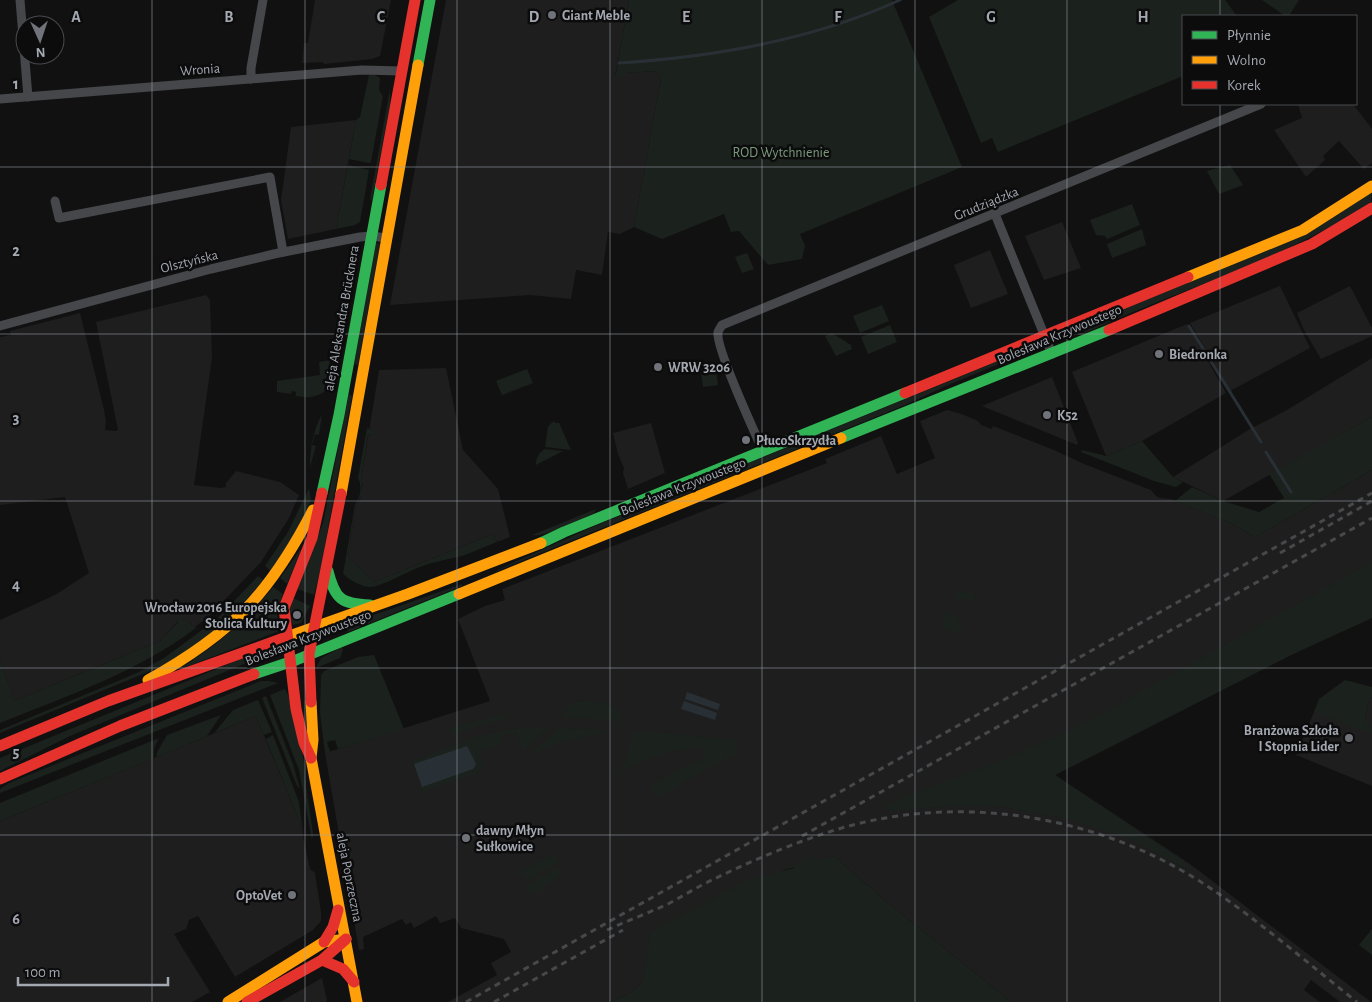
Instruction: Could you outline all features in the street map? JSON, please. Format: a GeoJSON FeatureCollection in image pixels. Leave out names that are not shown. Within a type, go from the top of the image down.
{"type":"FeatureCollection","features":[{"type":"Feature","properties":{"kind":"main road","name":"aleja Aleksandra Brücknera"},"geometry":{"type":"LineString","coordinates":[[290,662],[284,608],[312,538],[339,415],[415,0]]}},
{"type":"Feature","properties":{"kind":"main road"},"geometry":{"type":"LineString","coordinates":[[314,628],[327,569],[430,0]]}},
{"type":"Feature","properties":{"kind":"main road","name":"Bolesława Krzywoustego"},"geometry":{"type":"LineString","coordinates":[[0,746],[108,701],[378,605],[534,547],[564,532],[1303,230],[1372,186]]}},
{"type":"Feature","properties":{"kind":"main road","name":"Bolesława Krzywoustego"},"geometry":{"type":"LineString","coordinates":[[0,779],[120,726],[243,678],[290,662],[1052,354],[1312,244],[1372,208]]}},
{"type":"Feature","properties":{"kind":"main road"},"geometry":{"type":"LineString","coordinates":[[108,701],[178,664],[229,627],[260,595],[288,557],[321,494]]}},
{"type":"Feature","properties":{"kind":"main road"},"geometry":{"type":"LineString","coordinates":[[327,569],[332,589],[342,600],[350,604],[378,605]]}},
{"type":"Feature","properties":{"kind":"main road","name":"aleja Poprzeczna"},"geometry":{"type":"LineString","coordinates":[[314,628],[309,654],[313,740],[311,758],[358,1002]]}},
{"type":"Feature","properties":{"kind":"main road","name":"aleja Poprzeczna"},"geometry":{"type":"LineString","coordinates":[[290,662],[299,727],[304,746],[311,758]]}},
{"type":"Feature","properties":{"kind":"main road"},"geometry":{"type":"LineString","coordinates":[[324,942],[337,920],[339,908]]}},
{"type":"Feature","properties":{"kind":"main road"},"geometry":{"type":"LineString","coordinates":[[228,1002],[324,942],[346,940]]}},
{"type":"Feature","properties":{"kind":"main road"},"geometry":{"type":"LineString","coordinates":[[247,1002],[322,960],[346,940]]}},
{"type":"Feature","properties":{"kind":"main road"},"geometry":{"type":"LineString","coordinates":[[322,960],[343,969],[351,977],[354,984]]}},
{"type":"Feature","properties":{"kind":"street"},"geometry":{"type":"LineString","coordinates":[[20,0],[28,97]]}},
{"type":"Feature","properties":{"kind":"street"},"geometry":{"type":"LineString","coordinates":[[251,79],[251,68],[263,0]]}},
{"type":"Feature","properties":{"kind":"street","name":"Wronia"},"geometry":{"type":"LineString","coordinates":[[0,99],[362,70],[402,71]]}},
{"type":"Feature","properties":{"kind":"street","name":"Grudziądzka"},"geometry":{"type":"LineString","coordinates":[[763,451],[735,386],[720,345],[718,332],[722,325],[1259,105]]}},
{"type":"Feature","properties":{"kind":"street"},"geometry":{"type":"LineString","coordinates":[[55,201],[60,218],[270,177],[283,252]]}},
{"type":"Feature","properties":{"kind":"street"},"geometry":{"type":"LineString","coordinates":[[995,214],[1052,354]]}},
{"type":"Feature","properties":{"kind":"street","name":"Olsztyńska"},"geometry":{"type":"LineString","coordinates":[[0,326],[165,281],[283,252],[372,236],[388,238]]}},
{"type":"Feature","properties":{"kind":"shaded area"},"geometry":{"type":"Polygon","coordinates":[[[315,0],[391,0],[380,56],[372,59],[324,64],[323,62],[302,63],[304,43],[308,43],[315,0]]]}},
{"type":"Feature","properties":{"kind":"shaded area"},"geometry":{"type":"Polygon","coordinates":[[[446,0],[629,0],[615,77],[626,73],[657,71],[661,78],[634,227],[620,234],[608,232],[602,275],[576,270],[571,299],[530,295],[390,305],[446,0]]]}},
{"type":"Feature","properties":{"kind":"shaded area"},"geometry":{"type":"Polygon","coordinates":[[[1298,105],[1354,105],[1372,129],[1372,163],[1364,169],[1339,141],[1323,156],[1325,160],[1306,177],[1274,130],[1302,118],[1298,105]]]}},
{"type":"Feature","properties":{"kind":"shaded area"},"geometry":{"type":"Polygon","coordinates":[[[356,120],[336,229],[288,239],[281,200],[291,127],[356,120]]]}},
{"type":"Feature","properties":{"kind":"shaded area"},"geometry":{"type":"Polygon","coordinates":[[[1062,222],[1081,268],[1044,280],[1025,236],[1062,222]]]}},
{"type":"Feature","properties":{"kind":"shaded area"},"geometry":{"type":"Polygon","coordinates":[[[990,250],[1008,294],[971,308],[954,265],[990,250]]]}},
{"type":"Feature","properties":{"kind":"shaded area"},"geometry":{"type":"Polygon","coordinates":[[[1280,286],[1310,348],[1230,391],[1190,323],[1280,286]]]}},
{"type":"Feature","properties":{"kind":"shaded area"},"geometry":{"type":"Polygon","coordinates":[[[1350,286],[1372,328],[1372,336],[1321,359],[1304,330],[1297,313],[1350,286]]]}},
{"type":"Feature","properties":{"kind":"shaded area"},"geometry":{"type":"Polygon","coordinates":[[[206,295],[210,300],[212,358],[194,485],[226,487],[226,483],[236,471],[280,482],[299,495],[289,518],[261,562],[210,615],[195,627],[186,620],[178,621],[160,641],[14,701],[0,659],[0,620],[55,595],[89,573],[65,497],[0,505],[0,337],[11,335],[10,331],[80,313],[104,410],[105,430],[116,431],[118,430],[96,322],[206,295]]]}},
{"type":"Feature","properties":{"kind":"shaded area"},"geometry":{"type":"Polygon","coordinates":[[[1187,324],[1226,393],[1142,441],[1106,456],[1072,372],[1187,324]]]}},
{"type":"Feature","properties":{"kind":"shaded area"},"geometry":{"type":"Polygon","coordinates":[[[1372,358],[1372,417],[1223,501],[1173,477],[1250,429],[1287,410],[1372,358]]]}},
{"type":"Feature","properties":{"kind":"shaded area"},"geometry":{"type":"Polygon","coordinates":[[[446,368],[463,450],[498,489],[510,537],[497,542],[493,534],[374,582],[348,557],[356,504],[360,500],[363,485],[361,480],[379,370],[446,368]]]}},
{"type":"Feature","properties":{"kind":"shaded area"},"geometry":{"type":"Polygon","coordinates":[[[1052,377],[1078,443],[1077,445],[982,406],[1052,377]]]}},
{"type":"Feature","properties":{"kind":"shaded area"},"geometry":{"type":"Polygon","coordinates":[[[947,410],[978,421],[981,425],[992,429],[993,426],[1054,450],[1084,464],[1151,490],[1160,498],[1171,499],[1233,524],[1255,537],[1372,470],[1372,614],[1055,775],[1190,864],[1371,1002],[1340,1002],[1311,980],[1304,990],[1320,1002],[1011,1002],[888,903],[834,856],[784,870],[647,962],[643,981],[630,993],[610,1002],[448,1002],[497,975],[491,963],[511,952],[504,939],[461,928],[455,918],[440,923],[436,916],[414,928],[411,922],[406,925],[402,919],[363,937],[364,949],[359,950],[325,753],[490,701],[458,619],[485,606],[505,600],[502,589],[827,463],[825,459],[881,436],[897,474],[935,458],[920,421],[947,410]]]}},
{"type":"Feature","properties":{"kind":"shaded area"},"geometry":{"type":"Polygon","coordinates":[[[651,423],[665,473],[628,489],[623,473],[624,468],[618,454],[613,433],[651,423]]]}},
{"type":"Feature","properties":{"kind":"shaded area"},"geometry":{"type":"Polygon","coordinates":[[[687,692],[720,704],[718,710],[685,699],[687,692]]]}},
{"type":"Feature","properties":{"kind":"shaded area"},"geometry":{"type":"Polygon","coordinates":[[[1372,697],[1372,786],[1296,755],[1316,707],[1371,728],[1365,719],[1369,700],[1372,697]]]}},
{"type":"Feature","properties":{"kind":"shaded area"},"geometry":{"type":"Polygon","coordinates":[[[684,701],[717,713],[715,720],[681,709],[684,701]]]}},
{"type":"Feature","properties":{"kind":"shaded area"},"geometry":{"type":"Polygon","coordinates":[[[256,716],[300,822],[310,869],[315,873],[321,921],[313,930],[235,977],[198,916],[189,920],[186,929],[174,934],[210,992],[192,1002],[0,1002],[0,821],[256,716]]]}},
{"type":"Feature","properties":{"kind":"shaded area"},"geometry":{"type":"Polygon","coordinates":[[[467,746],[476,764],[473,769],[422,787],[414,764],[467,746]]]}},
{"type":"Feature","properties":{"kind":"shaded area"},"geometry":{"type":"Polygon","coordinates":[[[322,978],[327,1001],[280,1002],[322,978]]]}},
{"type":"Feature","properties":{"kind":"green space","name":"ROD Wytchnienie"},"geometry":{"type":"Polygon","coordinates":[[[629,0],[892,0],[962,167],[800,234],[805,246],[802,259],[768,265],[739,231],[731,232],[724,214],[662,239],[634,227],[661,78],[657,71],[626,73],[624,76],[615,78],[629,0]]]}},
{"type":"Feature","properties":{"kind":"green space"},"geometry":{"type":"Polygon","coordinates":[[[958,0],[1225,0],[1236,15],[1182,15],[1182,76],[998,152],[992,138],[981,143],[929,17],[958,0]]]}},
{"type":"Feature","properties":{"kind":"green space"},"geometry":{"type":"Polygon","coordinates":[[[1262,0],[1299,0],[1290,15],[1284,15],[1262,0]]]}},
{"type":"Feature","properties":{"kind":"green space"},"geometry":{"type":"Polygon","coordinates":[[[373,74],[380,78],[379,90],[383,96],[371,162],[369,163],[349,159],[356,120],[360,117],[369,75],[373,74]]]}},
{"type":"Feature","properties":{"kind":"green space"},"geometry":{"type":"Polygon","coordinates":[[[390,89],[390,105],[372,200],[370,199],[390,89]]]}},
{"type":"Feature","properties":{"kind":"green space"},"geometry":{"type":"Polygon","coordinates":[[[348,165],[369,170],[360,222],[336,229],[348,165]]]}},
{"type":"Feature","properties":{"kind":"green space"},"geometry":{"type":"Polygon","coordinates":[[[1230,165],[1243,185],[1219,194],[1207,171],[1230,165]]]}},
{"type":"Feature","properties":{"kind":"green space"},"geometry":{"type":"Polygon","coordinates":[[[1372,192],[1371,202],[1303,241],[1085,333],[1082,327],[1372,192]]]}},
{"type":"Feature","properties":{"kind":"green space"},"geometry":{"type":"Polygon","coordinates":[[[1132,204],[1140,225],[1107,239],[1105,236],[1096,235],[1090,220],[1132,204]]]}},
{"type":"Feature","properties":{"kind":"green space"},"geometry":{"type":"Polygon","coordinates":[[[1142,229],[1146,245],[1112,258],[1107,244],[1142,229]]]}},
{"type":"Feature","properties":{"kind":"green space"},"geometry":{"type":"Polygon","coordinates":[[[376,243],[380,245],[358,365],[354,364],[376,243]]]}},
{"type":"Feature","properties":{"kind":"green space"},"geometry":{"type":"Polygon","coordinates":[[[355,253],[357,261],[339,361],[335,360],[355,253]]]}},
{"type":"Feature","properties":{"kind":"green space"},"geometry":{"type":"Polygon","coordinates":[[[747,253],[754,269],[742,273],[735,257],[747,253]]]}},
{"type":"Feature","properties":{"kind":"green space"},"geometry":{"type":"Polygon","coordinates":[[[882,305],[889,321],[860,333],[853,316],[882,305]]]}},
{"type":"Feature","properties":{"kind":"green space"},"geometry":{"type":"Polygon","coordinates":[[[890,325],[897,342],[868,354],[861,337],[890,325]]]}},
{"type":"Feature","properties":{"kind":"green space"},"geometry":{"type":"Polygon","coordinates":[[[832,333],[851,345],[852,349],[836,356],[825,336],[832,333]]]}},
{"type":"Feature","properties":{"kind":"green space"},"geometry":{"type":"Polygon","coordinates":[[[1033,347],[1035,349],[905,405],[497,571],[597,525],[1033,347]]]}},
{"type":"Feature","properties":{"kind":"green space"},"geometry":{"type":"Polygon","coordinates":[[[330,360],[324,392],[307,397],[296,396],[296,392],[292,391],[291,394],[277,392],[277,381],[320,375],[319,362],[330,360]]]}},
{"type":"Feature","properties":{"kind":"green space"},"geometry":{"type":"Polygon","coordinates":[[[715,362],[718,385],[703,387],[700,364],[715,362]]]}},
{"type":"Feature","properties":{"kind":"green space"},"geometry":{"type":"Polygon","coordinates":[[[527,369],[533,383],[502,395],[496,381],[527,369]]]}},
{"type":"Feature","properties":{"kind":"green space"},"geometry":{"type":"Polygon","coordinates":[[[349,394],[352,396],[321,568],[314,595],[297,589],[323,523],[349,394]]]}},
{"type":"Feature","properties":{"kind":"green space"},"geometry":{"type":"Polygon","coordinates":[[[322,414],[319,435],[315,434],[313,443],[316,427],[322,414]]]}},
{"type":"Feature","properties":{"kind":"green space"},"geometry":{"type":"Polygon","coordinates":[[[1372,417],[1372,470],[1255,537],[1233,524],[1175,501],[1192,487],[1223,501],[1259,512],[1284,498],[1269,474],[1372,417]]]}},
{"type":"Feature","properties":{"kind":"green space"},"geometry":{"type":"Polygon","coordinates":[[[554,421],[559,423],[571,450],[545,447],[548,426],[554,421]]]}},
{"type":"Feature","properties":{"kind":"green space"},"geometry":{"type":"Polygon","coordinates":[[[367,428],[377,433],[376,435],[368,434],[361,480],[362,493],[356,504],[348,557],[374,582],[493,534],[497,542],[465,555],[419,567],[385,583],[370,587],[358,584],[343,574],[355,504],[359,498],[360,484],[358,478],[367,428]]]}},
{"type":"Feature","properties":{"kind":"green space"},"geometry":{"type":"Polygon","coordinates":[[[1142,441],[1173,477],[1183,482],[1176,487],[1154,481],[1081,452],[1082,450],[1106,456],[1142,441]]]}},
{"type":"Feature","properties":{"kind":"green space"},"geometry":{"type":"Polygon","coordinates":[[[312,445],[316,446],[310,467],[312,445]]]}},
{"type":"Feature","properties":{"kind":"green space"},"geometry":{"type":"Polygon","coordinates":[[[545,449],[563,451],[536,465],[538,456],[545,449]]]}},
{"type":"Feature","properties":{"kind":"green space"},"geometry":{"type":"Polygon","coordinates":[[[309,488],[311,500],[307,511],[272,572],[265,566],[288,532],[309,488]]]}},
{"type":"Feature","properties":{"kind":"green space"},"geometry":{"type":"Polygon","coordinates":[[[596,509],[594,513],[562,527],[544,534],[532,535],[596,509]]]}},
{"type":"Feature","properties":{"kind":"green space"},"geometry":{"type":"Polygon","coordinates":[[[301,551],[287,584],[280,578],[301,551]]]}},
{"type":"Feature","properties":{"kind":"green space"},"geometry":{"type":"Polygon","coordinates":[[[1372,562],[1372,618],[1291,655],[1055,775],[1189,865],[1186,869],[1133,840],[1070,819],[997,806],[949,806],[892,811],[883,808],[907,796],[1013,756],[1097,717],[1372,562]]]}},
{"type":"Feature","properties":{"kind":"green space"},"geometry":{"type":"Polygon","coordinates":[[[258,576],[265,581],[227,621],[193,647],[160,667],[0,733],[0,730],[137,673],[164,658],[217,619],[258,576]]]}},
{"type":"Feature","properties":{"kind":"green space"},"geometry":{"type":"Polygon","coordinates":[[[462,584],[462,586],[348,632],[345,625],[462,584]]]}},
{"type":"Feature","properties":{"kind":"green space"},"geometry":{"type":"Polygon","coordinates":[[[273,587],[283,594],[277,613],[279,631],[178,670],[229,633],[273,587]]]}},
{"type":"Feature","properties":{"kind":"green space"},"geometry":{"type":"Polygon","coordinates":[[[956,590],[974,594],[976,598],[972,601],[956,598],[956,590]]]}},
{"type":"Feature","properties":{"kind":"green space"},"geometry":{"type":"Polygon","coordinates":[[[293,598],[310,606],[301,623],[293,625],[290,608],[293,598]]]}},
{"type":"Feature","properties":{"kind":"green space"},"geometry":{"type":"Polygon","coordinates":[[[945,613],[954,615],[962,626],[961,633],[942,629],[945,613]]]}},
{"type":"Feature","properties":{"kind":"green space"},"geometry":{"type":"Polygon","coordinates":[[[177,618],[186,620],[196,628],[174,644],[126,670],[76,693],[0,723],[0,659],[14,701],[160,641],[178,622],[177,618]]]}},
{"type":"Feature","properties":{"kind":"green space"},"geometry":{"type":"Polygon","coordinates":[[[342,647],[343,650],[340,658],[316,668],[321,658],[342,647]]]}},
{"type":"Feature","properties":{"kind":"green space"},"geometry":{"type":"Polygon","coordinates":[[[272,648],[273,650],[256,659],[70,736],[0,771],[0,758],[263,650],[272,648]]]}},
{"type":"Feature","properties":{"kind":"green space"},"geometry":{"type":"Polygon","coordinates":[[[374,655],[404,729],[338,749],[335,740],[327,742],[330,752],[325,753],[320,713],[321,675],[324,671],[358,657],[374,655]]]}},
{"type":"Feature","properties":{"kind":"green space"},"geometry":{"type":"Polygon","coordinates":[[[1345,680],[1372,687],[1372,697],[1369,700],[1365,719],[1372,728],[1372,734],[1314,712],[1319,699],[1345,680]]]}},
{"type":"Feature","properties":{"kind":"green space"},"geometry":{"type":"Polygon","coordinates":[[[261,681],[278,683],[0,793],[0,789],[9,783],[261,681]]]}},
{"type":"Feature","properties":{"kind":"green space"},"geometry":{"type":"Polygon","coordinates":[[[285,689],[290,699],[304,762],[313,833],[312,840],[299,770],[270,695],[285,689]]]}},
{"type":"Feature","properties":{"kind":"green space"},"geometry":{"type":"Polygon","coordinates":[[[266,696],[293,764],[300,789],[297,786],[262,698],[266,696]]]}},
{"type":"Feature","properties":{"kind":"green space"},"geometry":{"type":"Polygon","coordinates":[[[258,700],[272,732],[264,735],[256,716],[214,733],[233,710],[258,700]]]}},
{"type":"Feature","properties":{"kind":"green space"},"geometry":{"type":"Polygon","coordinates":[[[578,701],[599,702],[612,706],[621,714],[623,721],[563,717],[566,708],[578,701]]]}},
{"type":"Feature","properties":{"kind":"green space"},"geometry":{"type":"Polygon","coordinates":[[[505,713],[507,719],[451,735],[449,729],[505,713]]]}},
{"type":"Feature","properties":{"kind":"green space"},"geometry":{"type":"Polygon","coordinates":[[[221,715],[207,736],[157,757],[156,754],[167,735],[221,715]]]}},
{"type":"Feature","properties":{"kind":"green space"},"geometry":{"type":"Polygon","coordinates":[[[548,727],[524,749],[522,749],[516,732],[500,737],[502,744],[479,752],[483,765],[476,774],[423,792],[422,787],[473,769],[467,747],[414,764],[412,761],[478,736],[523,728],[548,727]]]}},
{"type":"Feature","properties":{"kind":"green space"},"geometry":{"type":"Polygon","coordinates":[[[560,728],[605,731],[602,734],[560,742],[534,753],[560,728]]]}},
{"type":"Feature","properties":{"kind":"green space"},"geometry":{"type":"Polygon","coordinates":[[[633,731],[735,739],[737,741],[736,754],[712,765],[658,798],[650,787],[677,771],[704,759],[702,747],[660,755],[639,762],[620,772],[631,744],[633,731]]]}},
{"type":"Feature","properties":{"kind":"green space"},"geometry":{"type":"Polygon","coordinates":[[[273,735],[299,802],[304,840],[300,822],[266,739],[273,735]]]}},
{"type":"Feature","properties":{"kind":"green space"},"geometry":{"type":"Polygon","coordinates":[[[159,738],[154,748],[154,758],[0,821],[0,803],[159,738]]]}},
{"type":"Feature","properties":{"kind":"green space"},"geometry":{"type":"Polygon","coordinates":[[[551,855],[555,855],[559,862],[527,880],[520,872],[551,855]]]}},
{"type":"Feature","properties":{"kind":"green space"},"geometry":{"type":"Polygon","coordinates":[[[812,856],[817,860],[834,856],[888,903],[1011,1002],[610,1002],[630,993],[643,981],[651,932],[748,880],[794,868],[795,865],[812,856]]]}},
{"type":"Feature","properties":{"kind":"green space"},"geometry":{"type":"Polygon","coordinates":[[[561,867],[563,872],[538,892],[530,895],[525,885],[561,867]]]}},
{"type":"Feature","properties":{"kind":"green space"},"geometry":{"type":"Polygon","coordinates":[[[1372,929],[1372,955],[1359,945],[1372,929]]]}},
{"type":"Feature","properties":{"kind":"waterway"},"geometry":{"type":"LineString","coordinates":[[619,63],[726,51],[798,36],[833,26],[900,0]]}},
{"type":"Feature","properties":{"kind":"waterway"},"geometry":{"type":"LineString","coordinates":[[1189,326],[1261,442]]}},
{"type":"Feature","properties":{"kind":"waterway"},"geometry":{"type":"LineString","coordinates":[[1266,452],[1291,492]]}},
{"type":"Feature","properties":{"kind":"railway"},"geometry":{"type":"LineString","coordinates":[[466,1002],[1372,493]]}},
{"type":"Feature","properties":{"kind":"railway"},"geometry":{"type":"LineString","coordinates":[[1280,553],[1372,501]]}},
{"type":"Feature","properties":{"kind":"railway"},"geometry":{"type":"LineString","coordinates":[[802,836],[1372,518]]}},
{"type":"Feature","properties":{"kind":"railway"},"geometry":{"type":"LineString","coordinates":[[607,930],[668,904],[706,883],[757,859],[835,830],[883,818],[933,813],[983,812],[1032,818],[1081,829],[1128,845],[1174,866],[1234,905],[1357,1002]]}},
{"type":"Feature","properties":{"kind":"railway"},"geometry":{"type":"LineString","coordinates":[[494,1002],[623,930]]}},
{"type":"Feature","properties":{"kind":"traffic: fast"},"geometry":{"type":"LineString","coordinates":[[418,65],[430,0]]}},
{"type":"Feature","properties":{"kind":"traffic: fast"},"geometry":{"type":"LineString","coordinates":[[322,493],[339,415],[381,185]]}},
{"type":"Feature","properties":{"kind":"traffic: fast"},"geometry":{"type":"LineString","coordinates":[[841,438],[1109,330]]}},
{"type":"Feature","properties":{"kind":"traffic: fast"},"geometry":{"type":"LineString","coordinates":[[541,543],[905,393]]}},
{"type":"Feature","properties":{"kind":"traffic: fast"},"geometry":{"type":"LineString","coordinates":[[328,571],[333,588],[341,598],[352,603],[370,605]]}},
{"type":"Feature","properties":{"kind":"traffic: fast"},"geometry":{"type":"LineString","coordinates":[[254,674],[296,660],[459,594]]}},
{"type":"Feature","properties":{"kind":"traffic: slow"},"geometry":{"type":"LineString","coordinates":[[341,494],[418,65]]}},
{"type":"Feature","properties":{"kind":"traffic: slow"},"geometry":{"type":"LineString","coordinates":[[1188,277],[1303,230],[1372,186]]}},
{"type":"Feature","properties":{"kind":"traffic: slow"},"geometry":{"type":"LineString","coordinates":[[459,594],[841,438]]}},
{"type":"Feature","properties":{"kind":"traffic: slow"},"geometry":{"type":"LineString","coordinates":[[148,680],[203,646],[246,609],[281,566],[313,510]]}},
{"type":"Feature","properties":{"kind":"traffic: slow"},"geometry":{"type":"LineString","coordinates":[[284,638],[408,594],[541,543]]}},
{"type":"Feature","properties":{"kind":"traffic: slow"},"geometry":{"type":"LineString","coordinates":[[311,702],[313,740],[311,758],[357,1002]]}},
{"type":"Feature","properties":{"kind":"traffic: slow"},"geometry":{"type":"LineString","coordinates":[[228,1002],[324,942],[346,939]]}},
{"type":"Feature","properties":{"kind":"traffic: jam"},"geometry":{"type":"LineString","coordinates":[[381,185],[415,0]]}},
{"type":"Feature","properties":{"kind":"traffic: jam"},"geometry":{"type":"LineString","coordinates":[[1109,330],[1312,244],[1372,208]]}},
{"type":"Feature","properties":{"kind":"traffic: jam"},"geometry":{"type":"LineString","coordinates":[[905,393],[1188,277]]}},
{"type":"Feature","properties":{"kind":"traffic: jam"},"geometry":{"type":"LineString","coordinates":[[311,758],[304,743],[296,709],[284,608],[312,538],[322,493]]}},
{"type":"Feature","properties":{"kind":"traffic: jam"},"geometry":{"type":"LineString","coordinates":[[311,702],[309,654],[341,494]]}},
{"type":"Feature","properties":{"kind":"traffic: jam"},"geometry":{"type":"LineString","coordinates":[[0,746],[108,701],[284,638]]}},
{"type":"Feature","properties":{"kind":"traffic: jam"},"geometry":{"type":"LineString","coordinates":[[0,779],[120,726],[254,674]]}},
{"type":"Feature","properties":{"kind":"traffic: jam"},"geometry":{"type":"LineString","coordinates":[[324,942],[333,927],[338,910]]}},
{"type":"Feature","properties":{"kind":"traffic: jam"},"geometry":{"type":"LineString","coordinates":[[247,1002],[322,960],[346,939]]}},
{"type":"Feature","properties":{"kind":"traffic: jam"},"geometry":{"type":"LineString","coordinates":[[322,960],[343,969],[354,982]]}},
{"type":"Feature","properties":{"kind":"place","name":"Giant Meble"},"geometry":{"type":"Point","coordinates":[552,15]}},
{"type":"Feature","properties":{"kind":"place","name":"Biedronka"},"geometry":{"type":"Point","coordinates":[1159,354]}},
{"type":"Feature","properties":{"kind":"place","name":"WRW 3206"},"geometry":{"type":"Point","coordinates":[658,367]}},
{"type":"Feature","properties":{"kind":"place","name":"K52"},"geometry":{"type":"Point","coordinates":[1047,415]}},
{"type":"Feature","properties":{"kind":"place","name":"PłucoSkrzydła"},"geometry":{"type":"Point","coordinates":[746,440]}},
{"type":"Feature","properties":{"kind":"place","name":"Wrocław 2016 Europejska Stolica Kultury"},"geometry":{"type":"Point","coordinates":[297,615]}},
{"type":"Feature","properties":{"kind":"place","name":"Branżowa Szkoła I Stopnia Lider"},"geometry":{"type":"Point","coordinates":[1349,738]}},
{"type":"Feature","properties":{"kind":"place","name":"dawny Młyn Sułkowice"},"geometry":{"type":"Point","coordinates":[466,838]}},
{"type":"Feature","properties":{"kind":"place","name":"OptoVet"},"geometry":{"type":"Point","coordinates":[292,895]}}]}
